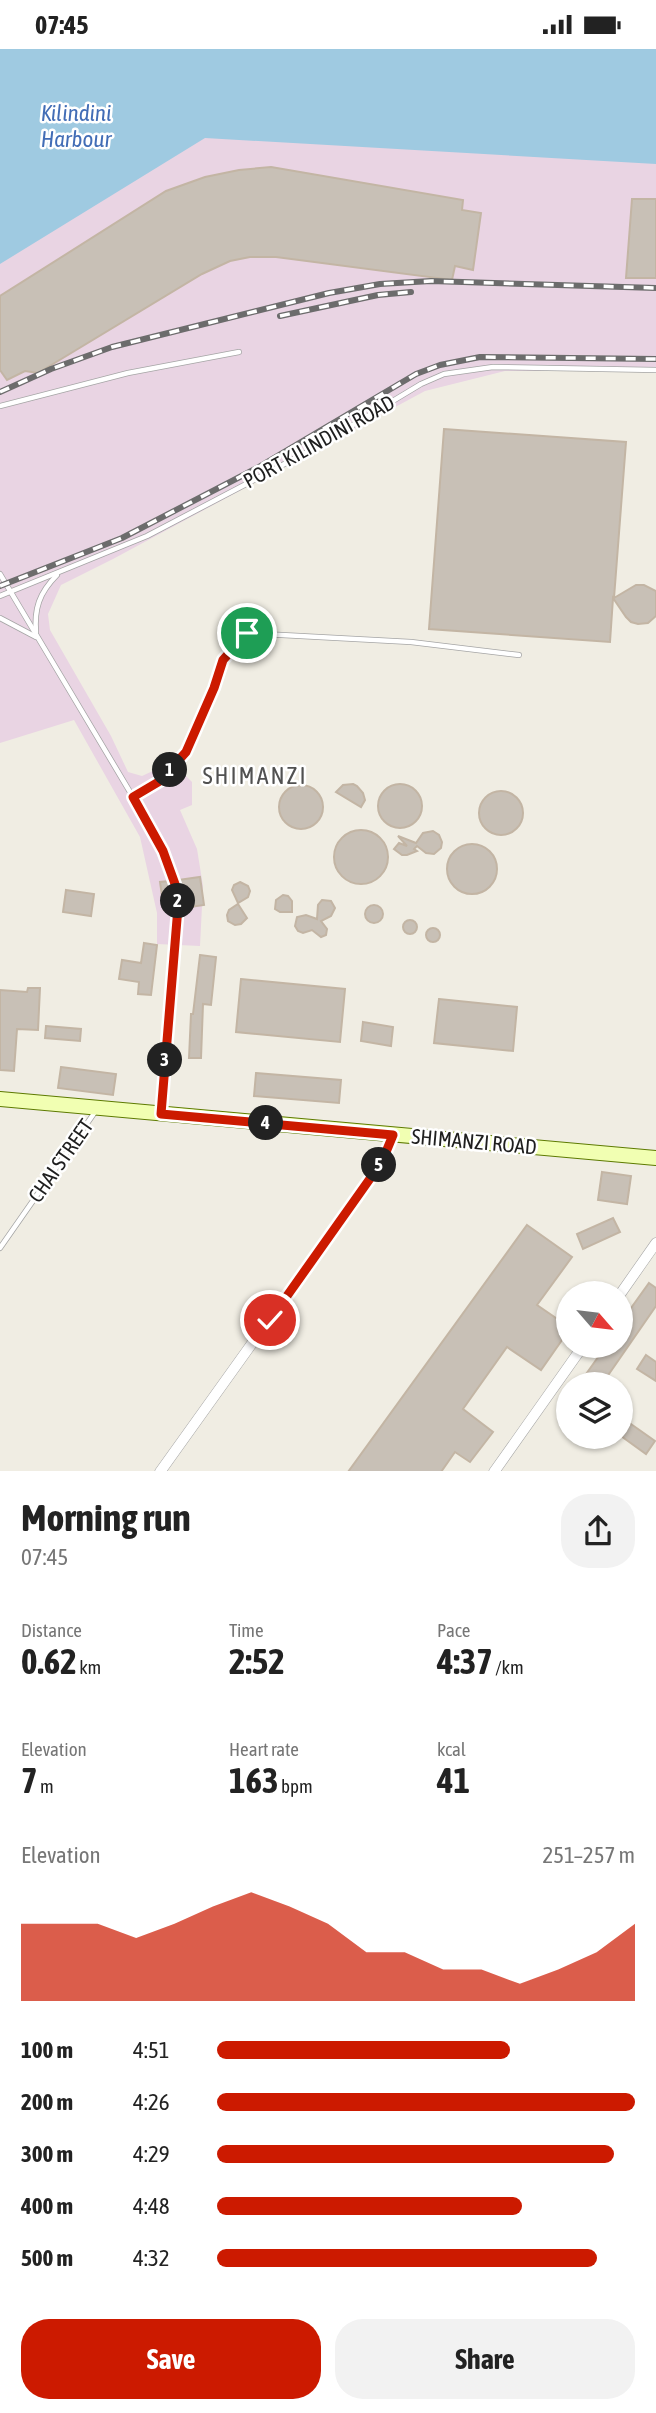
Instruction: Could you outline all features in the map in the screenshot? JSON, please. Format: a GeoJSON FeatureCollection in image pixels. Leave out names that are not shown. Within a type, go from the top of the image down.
{"type":"FeatureCollection","features":[{"type":"Feature","properties":{"kind":"main road","name":"SHIMANZI ROAD"},"geometry":{"type":"LineString","coordinates":[[0,1099],[656,1158]]}},
{"type":"Feature","properties":{"kind":"street"},"geometry":{"type":"LineString","coordinates":[[161,1471],[374,1173],[393,1135]]}},
{"type":"Feature","properties":{"kind":"street"},"geometry":{"type":"LineString","coordinates":[[629,1281],[656,1243]]}},
{"type":"Feature","properties":{"kind":"street"},"geometry":{"type":"LineString","coordinates":[[495,1471],[575,1358]]}},
{"type":"Feature","properties":{"kind":"lane"},"geometry":{"type":"LineString","coordinates":[[0,406],[128,373],[239,352]]}},
{"type":"Feature","properties":{"kind":"lane","name":"PORT KILINDINI ROAD"},"geometry":{"type":"LineString","coordinates":[[0,596],[147,536],[313,449],[421,384],[444,374],[493,367],[656,370]]}},
{"type":"Feature","properties":{"kind":"lane"},"geometry":{"type":"LineString","coordinates":[[37,638],[34,615],[45,587],[60,572]]}},
{"type":"Feature","properties":{"kind":"lane"},"geometry":{"type":"LineString","coordinates":[[0,574],[133,797],[163,851],[179,895],[161,1114]]}},
{"type":"Feature","properties":{"kind":"lane"},"geometry":{"type":"LineString","coordinates":[[0,618],[37,638]]}},
{"type":"Feature","properties":{"kind":"lane"},"geometry":{"type":"LineString","coordinates":[[133,797],[160,781],[186,752],[223,660],[247,633],[411,642],[519,655]]}},
{"type":"Feature","properties":{"kind":"lane","name":"CHAI STREET"},"geometry":{"type":"LineString","coordinates":[[0,1248],[98,1108]]}},
{"type":"Feature","properties":{"kind":"shaded area"},"geometry":{"type":"Polygon","coordinates":[[[202,131],[656,160],[656,371],[505,371],[425,391],[61,585],[48,614],[50,630],[111,736],[128,772],[142,776],[172,762],[192,782],[192,805],[180,810],[197,849],[203,886],[200,946],[157,944],[157,913],[140,837],[74,720],[0,743],[0,253],[202,131]]]}},
{"type":"Feature","properties":{"kind":"water","name":"Kilindini Harbour"},"geometry":{"type":"Polygon","coordinates":[[[0,49],[656,49],[656,164],[205,138],[0,264],[0,49]]]}},
{"type":"Feature","properties":{"kind":"building"},"geometry":{"type":"Polygon","coordinates":[[[271,167],[463,200],[462,210],[481,213],[473,270],[455,266],[452,280],[276,257],[250,257],[230,261],[202,274],[38,373],[25,371],[7,380],[0,370],[0,296],[166,191],[205,177],[271,167]]]}},
{"type":"Feature","properties":{"kind":"building"},"geometry":{"type":"Polygon","coordinates":[[[632,199],[656,199],[656,278],[626,278],[632,199]]]}},
{"type":"Feature","properties":{"kind":"building"},"geometry":{"type":"Polygon","coordinates":[[[444,429],[626,442],[614,598],[636,585],[644,585],[656,591],[656,616],[648,623],[631,622],[613,598],[610,642],[429,629],[444,429]]]}},
{"type":"Feature","properties":{"kind":"building"},"geometry":{"type":"Polygon","coordinates":[[[353,784],[363,793],[365,800],[361,807],[336,792],[343,785],[353,784]]]}},
{"type":"Feature","properties":{"kind":"building"},"geometry":{"type":"Polygon","coordinates":[[[400,784],[415,791],[422,806],[415,821],[400,828],[385,821],[378,806],[385,791],[400,784]]]}},
{"type":"Feature","properties":{"kind":"building"},"geometry":{"type":"Polygon","coordinates":[[[301,785],[316,792],[323,807],[316,822],[301,829],[286,822],[279,807],[286,792],[301,785]]]}},
{"type":"Feature","properties":{"kind":"building"},"geometry":{"type":"Polygon","coordinates":[[[501,791],[516,798],[523,813],[516,828],[501,835],[486,828],[479,813],[486,798],[501,791]]]}},
{"type":"Feature","properties":{"kind":"building"},"geometry":{"type":"Polygon","coordinates":[[[366,830],[376,834],[384,842],[388,857],[384,872],[376,880],[356,884],[346,880],[338,872],[334,852],[338,842],[346,834],[366,830]]]}},
{"type":"Feature","properties":{"kind":"building"},"geometry":{"type":"Polygon","coordinates":[[[433,831],[439,835],[442,842],[441,848],[434,854],[426,853],[417,846],[414,849],[417,851],[407,855],[394,849],[399,843],[407,846],[398,836],[416,843],[423,833],[433,831]]]}},
{"type":"Feature","properties":{"kind":"building"},"geometry":{"type":"Polygon","coordinates":[[[472,844],[489,852],[497,869],[489,886],[472,894],[455,886],[447,869],[455,852],[472,844]]]}},
{"type":"Feature","properties":{"kind":"building"},"geometry":{"type":"Polygon","coordinates":[[[200,877],[204,905],[183,908],[184,894],[178,880],[200,877]]]}},
{"type":"Feature","properties":{"kind":"building"},"geometry":{"type":"Polygon","coordinates":[[[169,881],[174,896],[173,909],[164,910],[160,882],[169,881]]]}},
{"type":"Feature","properties":{"kind":"building"},"geometry":{"type":"Polygon","coordinates":[[[240,882],[248,886],[250,891],[248,897],[238,903],[232,890],[234,885],[240,882]]]}},
{"type":"Feature","properties":{"kind":"building"},"geometry":{"type":"Polygon","coordinates":[[[66,890],[94,894],[91,916],[63,912],[66,890]]]}},
{"type":"Feature","properties":{"kind":"building"},"geometry":{"type":"Polygon","coordinates":[[[283,895],[292,901],[292,912],[275,909],[276,900],[283,895]]]}},
{"type":"Feature","properties":{"kind":"building"},"geometry":{"type":"Polygon","coordinates":[[[322,900],[331,901],[335,908],[331,916],[321,921],[327,929],[326,935],[321,937],[312,930],[303,933],[298,931],[295,926],[297,917],[306,915],[317,919],[318,905],[322,900]]]}},
{"type":"Feature","properties":{"kind":"building"},"geometry":{"type":"Polygon","coordinates":[[[238,904],[247,918],[241,924],[235,925],[228,921],[227,915],[229,910],[238,904]]]}},
{"type":"Feature","properties":{"kind":"building"},"geometry":{"type":"Polygon","coordinates":[[[374,905],[380,908],[383,914],[380,920],[374,923],[368,920],[365,914],[368,908],[374,905]]]}},
{"type":"Feature","properties":{"kind":"building"},"geometry":{"type":"Polygon","coordinates":[[[407,920],[413,920],[417,927],[413,934],[407,934],[403,930],[403,924],[407,920]]]}},
{"type":"Feature","properties":{"kind":"building"},"geometry":{"type":"Polygon","coordinates":[[[430,928],[436,928],[440,935],[436,942],[430,942],[426,938],[426,932],[430,928]]]}},
{"type":"Feature","properties":{"kind":"building"},"geometry":{"type":"Polygon","coordinates":[[[144,943],[157,945],[151,995],[138,994],[139,982],[119,979],[122,960],[141,963],[144,943]]]}},
{"type":"Feature","properties":{"kind":"building"},"geometry":{"type":"Polygon","coordinates":[[[200,955],[216,957],[211,1005],[203,1004],[201,1058],[189,1058],[191,1014],[200,955]]]}},
{"type":"Feature","properties":{"kind":"building"},"geometry":{"type":"Polygon","coordinates":[[[241,979],[345,989],[340,1042],[236,1032],[241,979]]]}},
{"type":"Feature","properties":{"kind":"building"},"geometry":{"type":"Polygon","coordinates":[[[28,988],[40,988],[38,1030],[17,1029],[14,1071],[0,1070],[0,990],[27,992],[28,988]]]}},
{"type":"Feature","properties":{"kind":"building"},"geometry":{"type":"Polygon","coordinates":[[[439,999],[517,1007],[513,1051],[434,1043],[439,999]]]}},
{"type":"Feature","properties":{"kind":"building"},"geometry":{"type":"Polygon","coordinates":[[[363,1022],[393,1027],[391,1046],[361,1041],[363,1022]]]}},
{"type":"Feature","properties":{"kind":"building"},"geometry":{"type":"Polygon","coordinates":[[[46,1026],[81,1029],[80,1041],[45,1038],[46,1026]]]}},
{"type":"Feature","properties":{"kind":"building"},"geometry":{"type":"Polygon","coordinates":[[[61,1067],[116,1074],[113,1095],[58,1088],[61,1067]]]}},
{"type":"Feature","properties":{"kind":"building"},"geometry":{"type":"Polygon","coordinates":[[[256,1073],[341,1080],[339,1103],[254,1096],[256,1073]]]}},
{"type":"Feature","properties":{"kind":"building"},"geometry":{"type":"Polygon","coordinates":[[[602,1172],[631,1176],[627,1204],[598,1200],[602,1172]]]}},
{"type":"Feature","properties":{"kind":"building"},"geometry":{"type":"Polygon","coordinates":[[[613,1218],[620,1232],[583,1249],[577,1234],[613,1218]]]}},
{"type":"Feature","properties":{"kind":"building"},"geometry":{"type":"Polygon","coordinates":[[[527,1225],[572,1257],[537,1305],[556,1318],[556,1349],[541,1370],[507,1347],[463,1409],[493,1432],[470,1462],[455,1452],[442,1471],[349,1471],[527,1225]]]}},
{"type":"Feature","properties":{"kind":"building"},"geometry":{"type":"Polygon","coordinates":[[[649,1283],[656,1288],[656,1306],[634,1338],[634,1304],[649,1283]]]}},
{"type":"Feature","properties":{"kind":"building"},"geometry":{"type":"Polygon","coordinates":[[[646,1355],[656,1362],[656,1381],[637,1369],[646,1355]]]}},
{"type":"Feature","properties":{"kind":"building"},"geometry":{"type":"Polygon","coordinates":[[[597,1358],[620,1358],[610,1372],[588,1372],[597,1358]]]}},
{"type":"Feature","properties":{"kind":"building"},"geometry":{"type":"Polygon","coordinates":[[[633,1425],[655,1441],[646,1454],[633,1445],[633,1425]]]}},
{"type":"Feature","properties":{"kind":"railway"},"geometry":{"type":"LineString","coordinates":[[0,392],[51,369],[112,347],[329,293],[380,284],[431,281],[656,288]]}},
{"type":"Feature","properties":{"kind":"railway"},"geometry":{"type":"LineString","coordinates":[[280,316],[378,295],[411,292]]}},
{"type":"Feature","properties":{"kind":"railway"},"geometry":{"type":"LineString","coordinates":[[0,586],[122,538],[257,468],[416,374],[440,365],[480,357],[656,359]]}},
{"type":"Feature","properties":{"kind":"district","name":"SHIMANZI"},"geometry":{"type":"Point","coordinates":[255,776]}},
{"type":"Feature","properties":{"kind":"route"},"geometry":{"type":"LineString","coordinates":[[247,633],[223,660],[186,752],[160,781],[133,797],[163,851],[179,895],[161,1114],[393,1135],[374,1173],[270,1320]]}}]}
